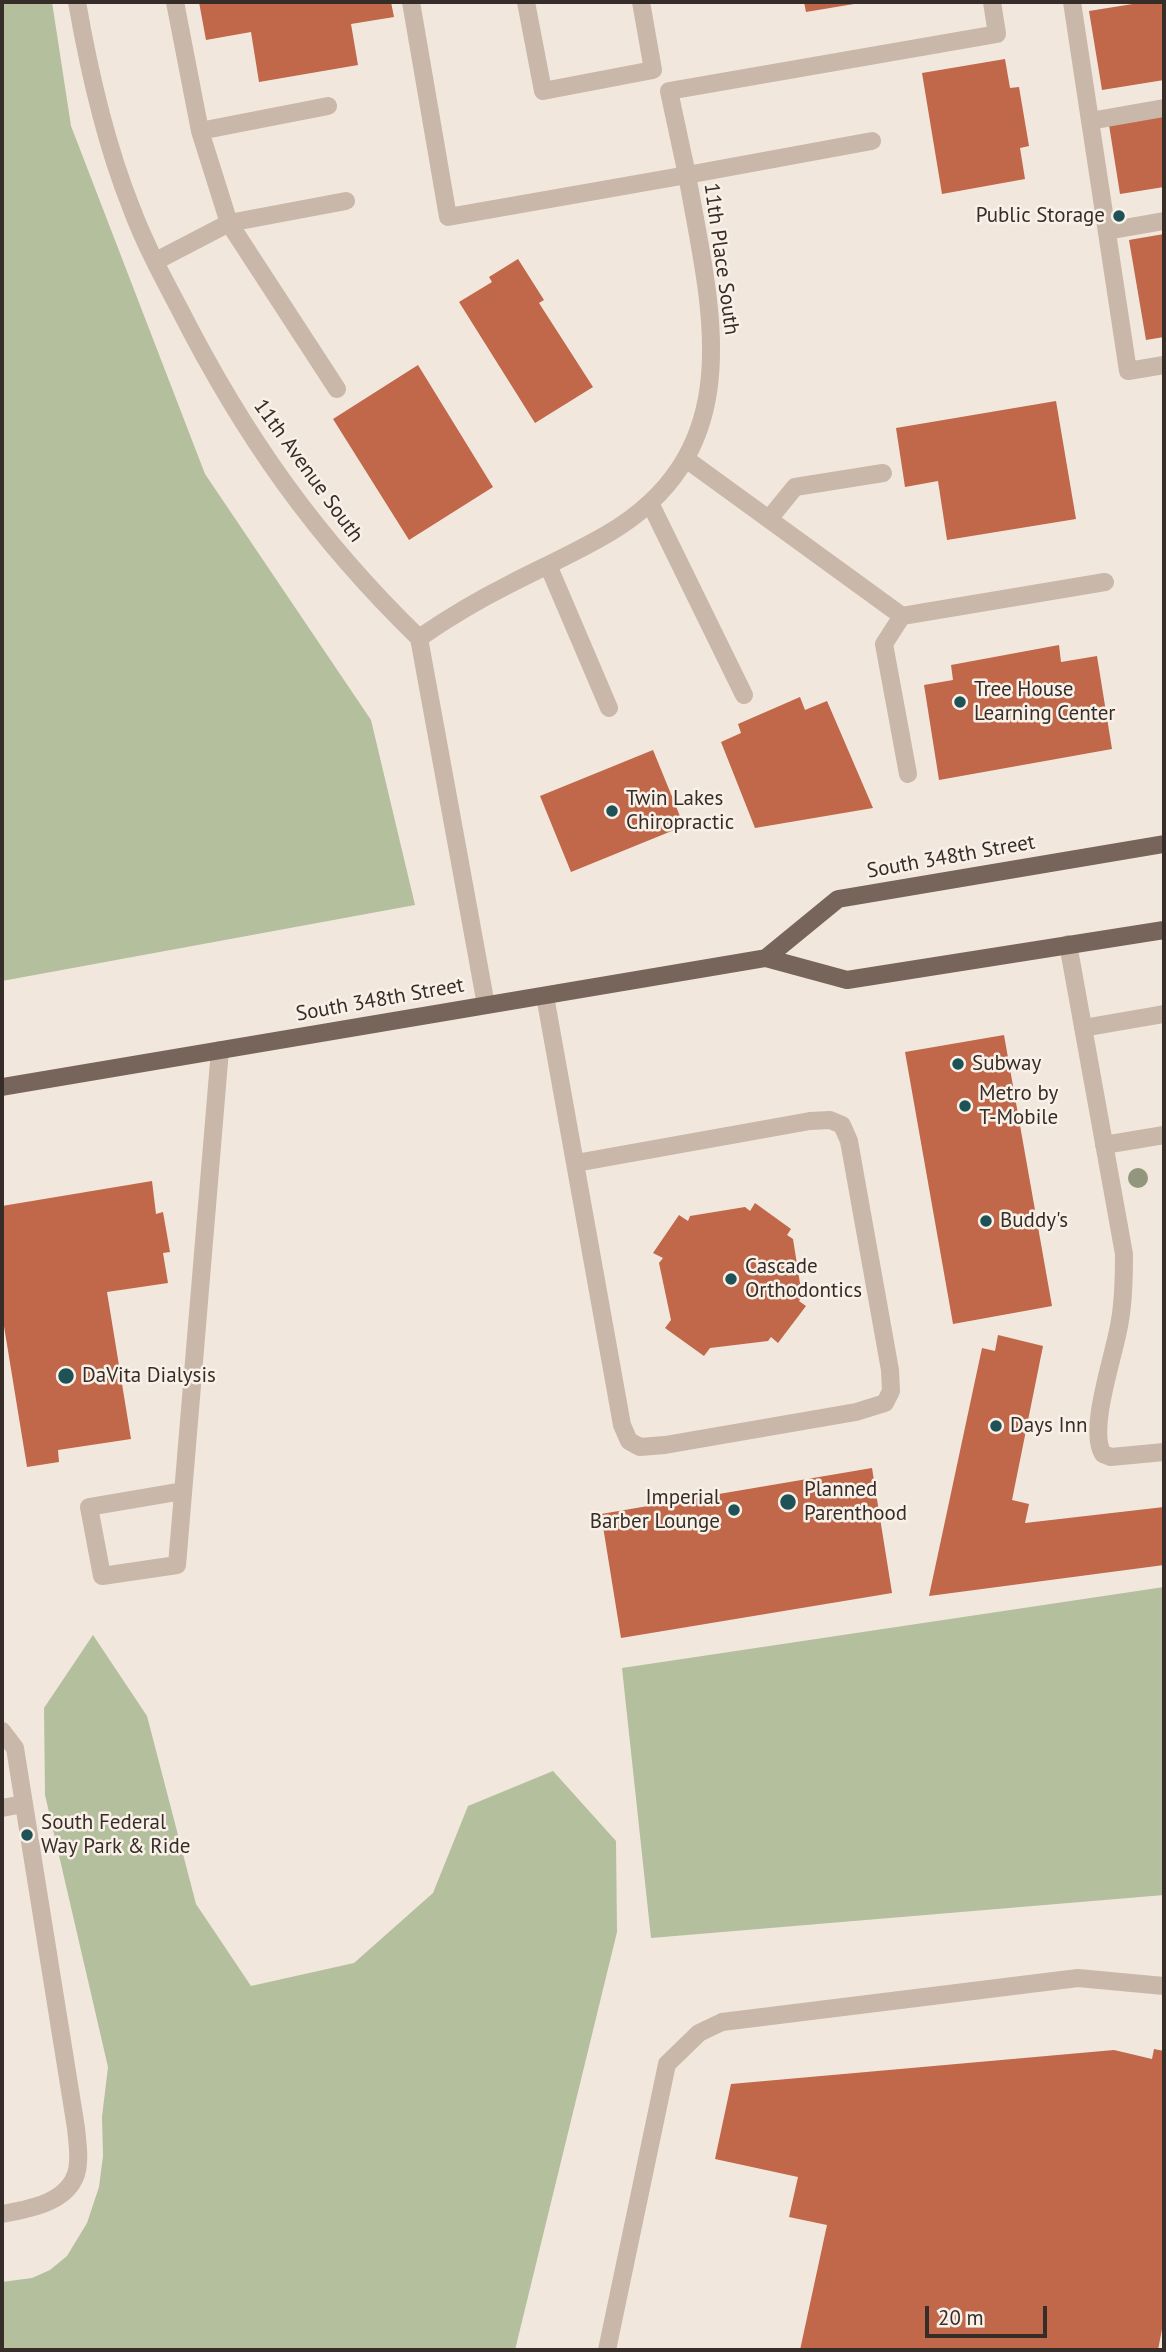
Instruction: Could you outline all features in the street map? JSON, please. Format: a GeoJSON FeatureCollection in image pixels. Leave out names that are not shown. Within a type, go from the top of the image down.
{"type":"FeatureCollection","features":[{"type":"Feature","properties":{"kind":"main road","name":"South 348th Street"},"geometry":{"type":"LineString","coordinates":[[766,958],[838,899],[1164,844]]}},
{"type":"Feature","properties":{"kind":"main road","name":"South 348th Street"},"geometry":{"type":"LineString","coordinates":[[2,1087],[766,958],[847,980],[1164,930]]}},
{"type":"Feature","properties":{"kind":"lane","name":"11th Avenue South"},"geometry":{"type":"LineString","coordinates":[[77,2],[85,50],[111,149],[131,209],[209,368],[258,449],[313,524],[376,597],[419,638]]}},
{"type":"Feature","properties":{"kind":"lane"},"geometry":{"type":"LineString","coordinates":[[175,2],[200,131],[229,223],[337,389]]}},
{"type":"Feature","properties":{"kind":"lane"},"geometry":{"type":"LineString","coordinates":[[411,2],[448,217],[687,175],[670,91],[653,70],[640,2]]}},
{"type":"Feature","properties":{"kind":"lane"},"geometry":{"type":"LineString","coordinates":[[526,2],[543,91],[653,70]]}},
{"type":"Feature","properties":{"kind":"lane"},"geometry":{"type":"LineString","coordinates":[[670,91],[998,34],[992,2]]}},
{"type":"Feature","properties":{"kind":"lane"},"geometry":{"type":"LineString","coordinates":[[1072,2],[1128,371],[1164,365]]}},
{"type":"Feature","properties":{"kind":"lane"},"geometry":{"type":"LineString","coordinates":[[200,131],[328,106]]}},
{"type":"Feature","properties":{"kind":"lane"},"geometry":{"type":"LineString","coordinates":[[1090,121],[1164,108]]}},
{"type":"Feature","properties":{"kind":"lane","name":"11th Place South"},"geometry":{"type":"LineString","coordinates":[[419,638],[459,611],[610,532],[650,503],[669,484],[686,459],[706,408],[711,361],[705,277],[687,175],[872,141]]}},
{"type":"Feature","properties":{"kind":"lane"},"geometry":{"type":"LineString","coordinates":[[156,261],[229,223],[346,201]]}},
{"type":"Feature","properties":{"kind":"lane"},"geometry":{"type":"LineString","coordinates":[[1107,231],[1164,221]]}},
{"type":"Feature","properties":{"kind":"lane"},"geometry":{"type":"LineString","coordinates":[[686,459],[902,616],[1105,582]]}},
{"type":"Feature","properties":{"kind":"lane"},"geometry":{"type":"LineString","coordinates":[[769,519],[795,487],[883,473]]}},
{"type":"Feature","properties":{"kind":"lane"},"geometry":{"type":"LineString","coordinates":[[650,503],[744,695]]}},
{"type":"Feature","properties":{"kind":"lane"},"geometry":{"type":"LineString","coordinates":[[548,565],[609,708]]}},
{"type":"Feature","properties":{"kind":"lane"},"geometry":{"type":"LineString","coordinates":[[902,616],[884,644],[908,774]]}},
{"type":"Feature","properties":{"kind":"lane"},"geometry":{"type":"LineString","coordinates":[[419,638],[486,1005]]}},
{"type":"Feature","properties":{"kind":"lane"},"geometry":{"type":"LineString","coordinates":[[1068,944],[1124,1254],[1120,1321],[1099,1415],[1098,1443],[1103,1454],[1111,1457],[1164,1452]]}},
{"type":"Feature","properties":{"kind":"lane"},"geometry":{"type":"LineString","coordinates":[[545,996],[622,1425],[631,1444],[640,1447],[665,1445],[856,1412],[885,1403],[891,1391],[890,1370],[849,1141],[842,1125],[830,1120],[810,1121],[576,1163]]}},
{"type":"Feature","properties":{"kind":"lane"},"geometry":{"type":"LineString","coordinates":[[1083,1028],[1164,1014]]}},
{"type":"Feature","properties":{"kind":"lane"},"geometry":{"type":"LineString","coordinates":[[183,1491],[89,1507],[102,1576],[177,1566],[220,1050]]}},
{"type":"Feature","properties":{"kind":"lane"},"geometry":{"type":"LineString","coordinates":[[1104,1145],[1164,1135]]}},
{"type":"Feature","properties":{"kind":"lane"},"geometry":{"type":"LineString","coordinates":[[2,1732],[15,1748],[76,2128],[79,2164],[72,2181],[53,2200],[38,2208],[2,2214]]}},
{"type":"Feature","properties":{"kind":"lane"},"geometry":{"type":"LineString","coordinates":[[2,1808],[23,1804]]}},
{"type":"Feature","properties":{"kind":"lane"},"geometry":{"type":"LineString","coordinates":[[607,2350],[667,2064],[699,2034],[722,2022],[1078,1978],[1164,1986]]}},
{"type":"Feature","properties":{"kind":"green space"},"geometry":{"type":"Polygon","coordinates":[[[2,2],[52,2],[71,126],[205,474],[371,720],[415,905],[2,981],[2,2]]]}},
{"type":"Feature","properties":{"kind":"green space"},"geometry":{"type":"Polygon","coordinates":[[[1164,1587],[1164,1895],[651,1938],[622,1668],[1164,1587]]]}},
{"type":"Feature","properties":{"kind":"green space"},"geometry":{"type":"Polygon","coordinates":[[[93,1635],[147,1716],[196,1904],[251,1986],[354,1963],[433,1893],[468,1806],[553,1771],[616,1841],[617,1932],[515,2350],[2,2350],[2,2282],[32,2278],[50,2270],[67,2256],[87,2223],[99,2187],[103,2156],[102,2117],[108,2067],[45,1795],[44,1708],[93,1635]]]}},
{"type":"Feature","properties":{"kind":"building"},"geometry":{"type":"Polygon","coordinates":[[[199,2],[391,2],[394,17],[351,24],[358,65],[259,82],[251,32],[206,40],[199,2]]]}},
{"type":"Feature","properties":{"kind":"building"},"geometry":{"type":"Polygon","coordinates":[[[804,2],[860,2],[860,3],[806,12],[804,2]]]}},
{"type":"Feature","properties":{"kind":"building"},"geometry":{"type":"Polygon","coordinates":[[[1145,2],[1164,2],[1164,80],[1102,90],[1089,11],[1145,2]]]}},
{"type":"Feature","properties":{"kind":"building"},"geometry":{"type":"Polygon","coordinates":[[[1005,59],[1010,88],[1019,87],[1029,146],[1020,148],[1025,179],[942,194],[922,73],[1005,59]]]}},
{"type":"Feature","properties":{"kind":"building"},"geometry":{"type":"Polygon","coordinates":[[[1164,116],[1164,187],[1120,194],[1109,125],[1164,116]]]}},
{"type":"Feature","properties":{"kind":"building"},"geometry":{"type":"Polygon","coordinates":[[[1164,234],[1164,337],[1146,340],[1129,240],[1164,234]]]}},
{"type":"Feature","properties":{"kind":"building"},"geometry":{"type":"Polygon","coordinates":[[[518,259],[544,300],[539,303],[593,387],[535,423],[459,302],[492,282],[489,277],[518,259]]]}},
{"type":"Feature","properties":{"kind":"building"},"geometry":{"type":"Polygon","coordinates":[[[418,365],[493,487],[409,540],[333,419],[418,365]]]}},
{"type":"Feature","properties":{"kind":"building"},"geometry":{"type":"Polygon","coordinates":[[[1056,401],[1076,519],[947,540],[938,481],[905,487],[896,428],[1056,401]]]}},
{"type":"Feature","properties":{"kind":"building"},"geometry":{"type":"Polygon","coordinates":[[[1059,645],[1061,662],[1097,656],[1112,749],[939,780],[924,685],[953,680],[951,665],[1059,645]]]}},
{"type":"Feature","properties":{"kind":"building"},"geometry":{"type":"Polygon","coordinates":[[[800,697],[805,710],[827,701],[873,808],[755,828],[721,742],[741,733],[738,724],[800,697]]]}},
{"type":"Feature","properties":{"kind":"building","name":"Twin Lakes Chiropractic"},"geometry":{"type":"Polygon","coordinates":[[[653,750],[684,826],[571,872],[540,796],[653,750]]]}},
{"type":"Feature","properties":{"kind":"building","name":"Buddy's"},"geometry":{"type":"Polygon","coordinates":[[[1004,1035],[1052,1306],[953,1324],[905,1052],[1004,1035]]]}},
{"type":"Feature","properties":{"kind":"building","name":"DaVita Dialysis"},"geometry":{"type":"Polygon","coordinates":[[[152,1181],[156,1214],[163,1212],[170,1252],[163,1253],[168,1283],[107,1292],[131,1439],[58,1450],[59,1462],[27,1467],[2,1314],[2,1206],[152,1181]]]}},
{"type":"Feature","properties":{"kind":"building","name":"Cascade Orthodontics"},"geometry":{"type":"Polygon","coordinates":[[[755,1203],[791,1229],[787,1235],[793,1239],[802,1296],[799,1301],[806,1306],[778,1343],[771,1337],[768,1341],[710,1348],[704,1356],[665,1328],[671,1320],[659,1263],[663,1258],[653,1253],[679,1215],[688,1221],[690,1216],[745,1207],[750,1211],[755,1203]]]}},
{"type":"Feature","properties":{"kind":"building","name":"Days Inn"},"geometry":{"type":"Polygon","coordinates":[[[998,1335],[1043,1346],[1012,1500],[1029,1504],[1025,1523],[1164,1507],[1164,1565],[929,1596],[982,1348],[995,1351],[998,1335]]]}},
{"type":"Feature","properties":{"kind":"building"},"geometry":{"type":"Polygon","coordinates":[[[872,1468],[892,1593],[621,1638],[601,1514],[872,1468]]]}},
{"type":"Feature","properties":{"kind":"building"},"geometry":{"type":"Polygon","coordinates":[[[1154,2049],[1164,2051],[1164,2319],[1158,2350],[800,2350],[827,2225],[789,2217],[798,2177],[715,2159],[731,2084],[1114,2050],[1152,2059],[1154,2049]]]}},
{"type":"Feature","properties":{"kind":"place","name":"Public Storage"},"geometry":{"type":"Point","coordinates":[1119,216]}},
{"type":"Feature","properties":{"kind":"place","name":"Tree House Learning Center"},"geometry":{"type":"Point","coordinates":[960,702]}},
{"type":"Feature","properties":{"kind":"place","name":"Twin Lakes Chiropractic"},"geometry":{"type":"Point","coordinates":[612,811]}},
{"type":"Feature","properties":{"kind":"place","name":"Subway"},"geometry":{"type":"Point","coordinates":[958,1064]}},
{"type":"Feature","properties":{"kind":"place","name":"Metro by T-Mobile"},"geometry":{"type":"Point","coordinates":[965,1106]}},
{"type":"Feature","properties":{"kind":"place","name":"Buddy's"},"geometry":{"type":"Point","coordinates":[986,1221]}},
{"type":"Feature","properties":{"kind":"place","name":"Cascade Orthodontics"},"geometry":{"type":"Point","coordinates":[731,1279]}},
{"type":"Feature","properties":{"kind":"place","name":"DaVita Dialysis"},"geometry":{"type":"Point","coordinates":[66,1376]}},
{"type":"Feature","properties":{"kind":"place","name":"Days Inn"},"geometry":{"type":"Point","coordinates":[996,1426]}},
{"type":"Feature","properties":{"kind":"place","name":"Planned Parenthood"},"geometry":{"type":"Point","coordinates":[788,1502]}},
{"type":"Feature","properties":{"kind":"place","name":"Imperial Barber Lounge"},"geometry":{"type":"Point","coordinates":[734,1510]}},
{"type":"Feature","properties":{"kind":"place","name":"South Federal Way Park & Ride"},"geometry":{"type":"Point","coordinates":[27,1835]}}]}
